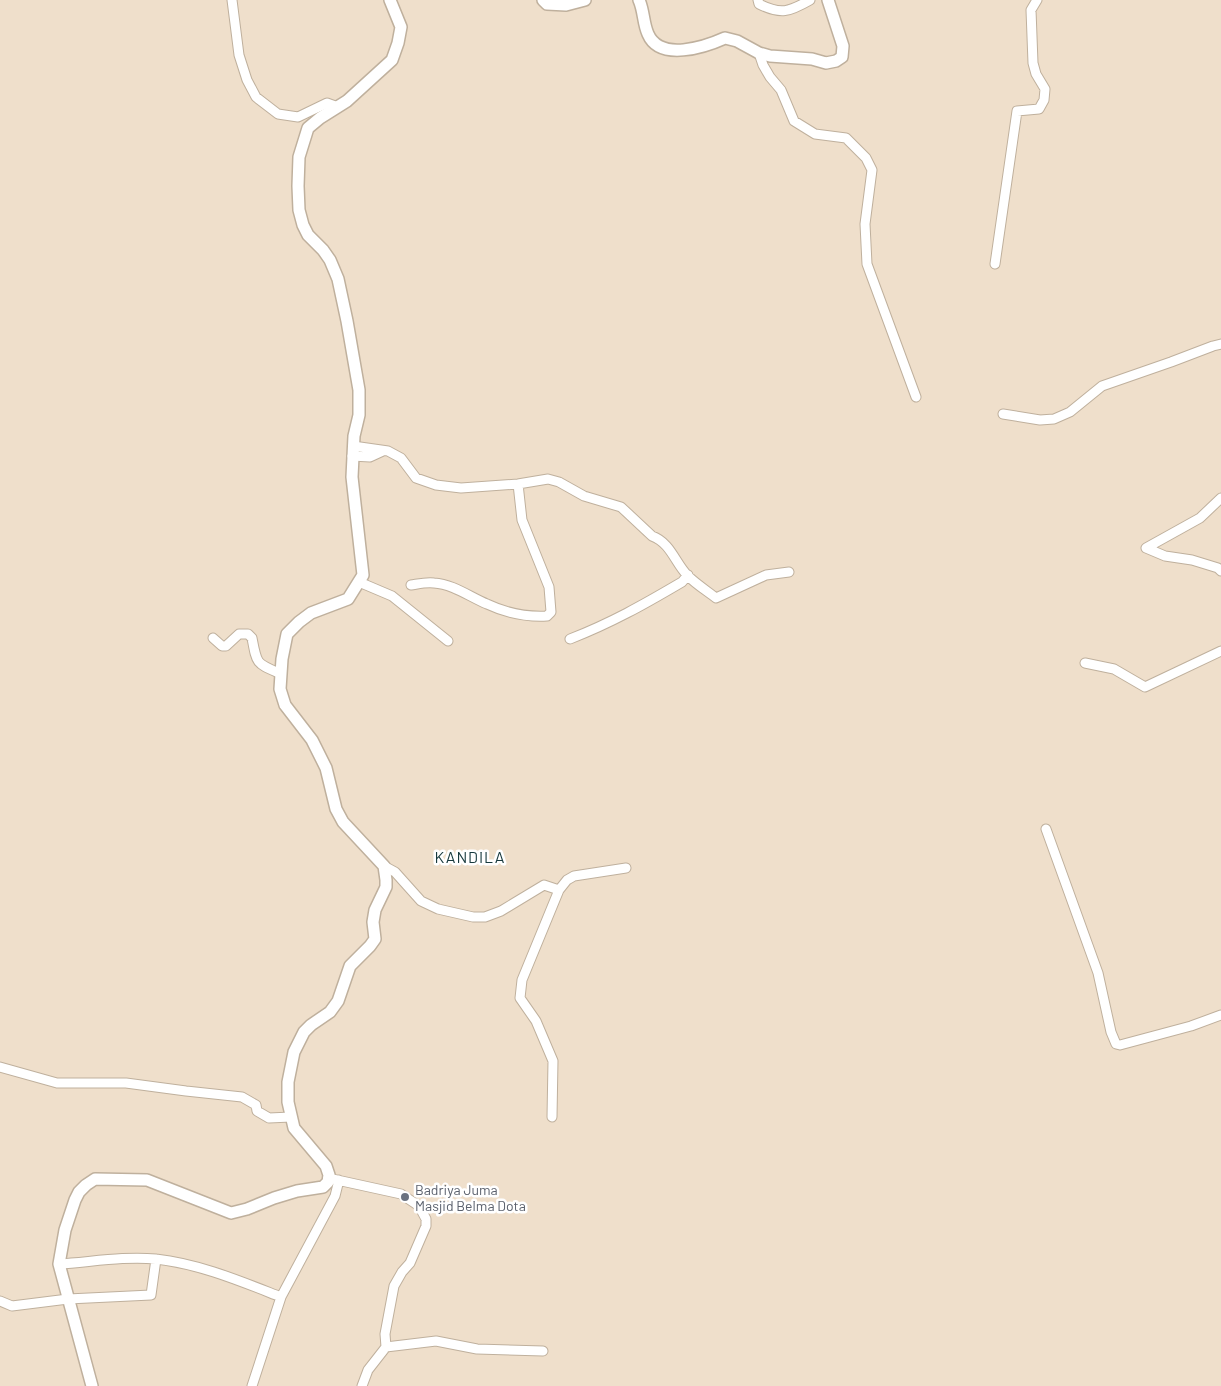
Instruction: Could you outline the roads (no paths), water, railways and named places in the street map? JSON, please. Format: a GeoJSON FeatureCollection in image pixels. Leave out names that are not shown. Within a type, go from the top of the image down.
{"type":"FeatureCollection","features":[{"type":"Feature","properties":{"kind":"main road"},"geometry":{"type":"LineString","coordinates":[[92,1386],[59,1264],[65,1230],[79,1192],[96,1179],[146,1180],[231,1213],[297,1191],[323,1187],[334,1179],[326,1166],[294,1128],[288,1102],[288,1082],[294,1052],[304,1032],[330,1012],[338,1001],[350,966],[370,946],[374,939],[373,922],[375,910],[386,887],[384,866],[343,822],[336,809],[326,768],[312,740],[285,705],[280,689],[282,659],[287,634],[311,613],[348,599],[363,575],[352,476],[354,436],[359,415],[359,390],[338,280],[324,250],[308,235],[299,210],[299,157],[308,128],[347,101],[392,60],[402,27],[390,0]]}},
{"type":"Feature","properties":{"kind":"main road"},"geometry":{"type":"LineString","coordinates":[[543,0],[547,4],[566,5],[585,0]]}},
{"type":"Feature","properties":{"kind":"main road"},"geometry":{"type":"LineString","coordinates":[[639,0],[649,36],[656,43],[664,47],[673,50],[689,49],[711,44],[725,38],[770,56],[812,59],[826,63],[836,61],[842,57],[842,46],[828,0]]}},
{"type":"Feature","properties":{"kind":"street"},"geometry":{"type":"LineString","coordinates":[[232,0],[239,55],[247,80],[256,97],[278,114],[298,117],[327,103],[338,107]]}},
{"type":"Feature","properties":{"kind":"street"},"geometry":{"type":"LineString","coordinates":[[758,0],[759,4],[779,12],[788,11],[810,0]]}},
{"type":"Feature","properties":{"kind":"street"},"geometry":{"type":"LineString","coordinates":[[995,264],[1017,111],[1038,109],[1044,100],[1045,90],[1033,64],[1031,10],[1037,0]]}},
{"type":"Feature","properties":{"kind":"street"},"geometry":{"type":"LineString","coordinates":[[759,53],[763,65],[781,90],[794,120],[815,134],[846,138],[866,158],[872,170],[865,224],[867,264],[916,397]]}},
{"type":"Feature","properties":{"kind":"street"},"geometry":{"type":"LineString","coordinates":[[1003,414],[1040,420],[1054,419],[1070,412],[1102,386],[1221,344]]}},
{"type":"Feature","properties":{"kind":"street"},"geometry":{"type":"LineString","coordinates":[[353,451],[384,451],[401,458],[416,478],[436,485],[461,488],[518,484],[548,478],[584,496],[621,507],[652,536],[658,538],[668,547],[688,575],[716,598],[728,594],[766,574],[789,572]]}},
{"type":"Feature","properties":{"kind":"street"},"geometry":{"type":"LineString","coordinates":[[411,584],[435,582],[464,592],[504,611],[531,617],[547,616],[550,612],[549,586],[522,520],[518,484]]}},
{"type":"Feature","properties":{"kind":"street"},"geometry":{"type":"LineString","coordinates":[[1221,498],[1200,518],[1146,548],[1165,556],[1192,560],[1218,568],[1221,571]]}},
{"type":"Feature","properties":{"kind":"street"},"geometry":{"type":"LineString","coordinates":[[570,638],[631,612],[682,582],[688,575]]}},
{"type":"Feature","properties":{"kind":"street"},"geometry":{"type":"LineString","coordinates":[[359,582],[392,596],[448,641]]}},
{"type":"Feature","properties":{"kind":"street"},"geometry":{"type":"LineString","coordinates":[[212,638],[222,646],[226,646],[239,634],[248,634],[252,638],[256,660],[262,666],[281,674]]}},
{"type":"Feature","properties":{"kind":"street"},"geometry":{"type":"LineString","coordinates":[[1086,662],[1114,669],[1145,687],[1221,651]]}},
{"type":"Feature","properties":{"kind":"street"},"geometry":{"type":"LineString","coordinates":[[1046,829],[1098,973],[1111,1032],[1116,1044],[1120,1046],[1221,1016]]}},
{"type":"Feature","properties":{"kind":"street"},"geometry":{"type":"LineString","coordinates":[[384,866],[395,872],[420,901],[473,917],[484,917],[501,911],[544,885],[559,890]]}},
{"type":"Feature","properties":{"kind":"street"},"geometry":{"type":"LineString","coordinates":[[552,1117],[554,1061],[536,1021],[520,998],[522,980],[559,890],[567,880],[574,876],[626,868]]}},
{"type":"Feature","properties":{"kind":"street"},"geometry":{"type":"LineString","coordinates":[[0,1067],[57,1083],[126,1082],[242,1097],[256,1105],[257,1111],[269,1118],[291,1117]]}},
{"type":"Feature","properties":{"kind":"street"},"geometry":{"type":"LineString","coordinates":[[252,1386],[281,1297],[335,1196],[334,1179],[402,1194],[419,1206],[426,1219],[426,1226],[410,1263],[394,1286],[385,1334],[386,1347],[368,1370],[362,1386]]}},
{"type":"Feature","properties":{"kind":"street"},"geometry":{"type":"LineString","coordinates":[[59,1264],[136,1258],[156,1259],[210,1269],[281,1297]]}},
{"type":"Feature","properties":{"kind":"street"},"geometry":{"type":"LineString","coordinates":[[0,1301],[12,1306],[68,1299],[151,1295],[156,1259]]}},
{"type":"Feature","properties":{"kind":"street"},"geometry":{"type":"LineString","coordinates":[[386,1347],[436,1341],[477,1349],[543,1351]]}},
{"type":"Feature","properties":{"kind":"place","name":"Badriya Juma Masjid Belma Dota"},"geometry":{"type":"Point","coordinates":[405,1197]}},
{"type":"Feature","properties":{"kind":"district","name":"KANDILA"},"geometry":{"type":"Point","coordinates":[470,856]}}]}
